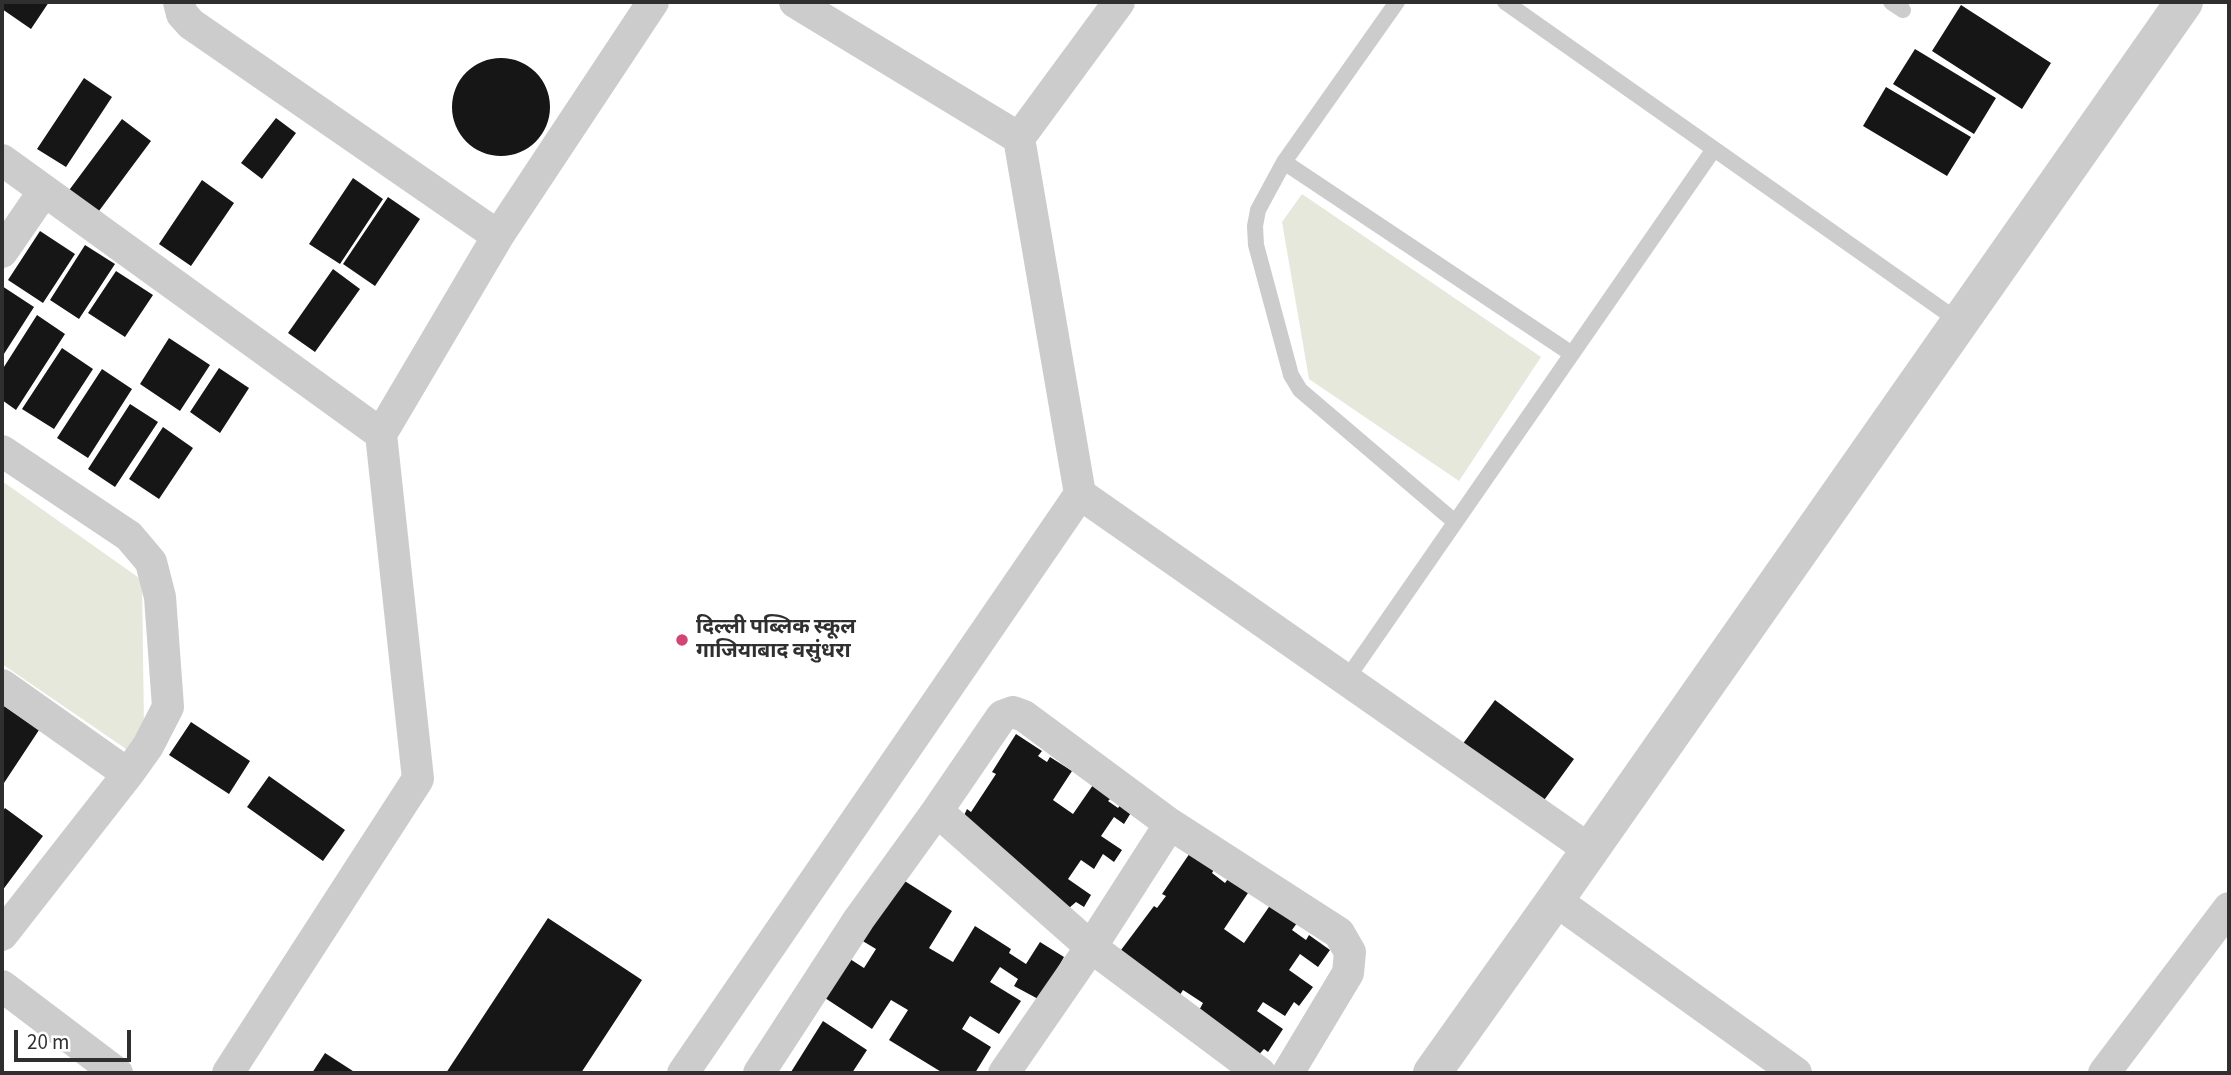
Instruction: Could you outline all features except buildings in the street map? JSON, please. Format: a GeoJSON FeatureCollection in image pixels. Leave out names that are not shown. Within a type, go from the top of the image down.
{"type":"FeatureCollection","features":[{"type":"Feature","properties":{"kind":"street"},"geometry":{"type":"LineString","coordinates":[[179,2],[182,13],[191,24],[498,236]]}},
{"type":"Feature","properties":{"kind":"street"},"geometry":{"type":"LineString","coordinates":[[228,1073],[418,779],[381,434],[498,236],[653,2]]}},
{"type":"Feature","properties":{"kind":"street"},"geometry":{"type":"LineString","coordinates":[[795,2],[1019,138]]}},
{"type":"Feature","properties":{"kind":"street"},"geometry":{"type":"LineString","coordinates":[[682,1073],[1080,494],[1019,138],[1119,2]]}},
{"type":"Feature","properties":{"kind":"street"},"geometry":{"type":"LineString","coordinates":[[1432,1073],[2184,2]]}},
{"type":"Feature","properties":{"kind":"street"},"geometry":{"type":"LineString","coordinates":[[2,160],[381,434]]}},
{"type":"Feature","properties":{"kind":"street"},"geometry":{"type":"LineString","coordinates":[[2,252],[44,191]]}},
{"type":"Feature","properties":{"kind":"street"},"geometry":{"type":"LineString","coordinates":[[2,451],[129,536],[151,562],[160,597],[168,707],[148,746],[128,774],[2,935]]}},
{"type":"Feature","properties":{"kind":"street"},"geometry":{"type":"LineString","coordinates":[[1080,494],[1590,850]]}},
{"type":"Feature","properties":{"kind":"street"},"geometry":{"type":"LineString","coordinates":[[2,685],[128,774]]}},
{"type":"Feature","properties":{"kind":"street"},"geometry":{"type":"LineString","coordinates":[[759,1073],[859,919],[1002,716],[1013,712],[1024,716],[1170,824],[1339,933],[1350,952],[1348,973],[1288,1073]]}},
{"type":"Feature","properties":{"kind":"street"},"geometry":{"type":"LineString","coordinates":[[937,811],[1091,947],[1260,1073]]}},
{"type":"Feature","properties":{"kind":"street"},"geometry":{"type":"LineString","coordinates":[[1004,1073],[1091,947],[1170,824]]}},
{"type":"Feature","properties":{"kind":"street"},"geometry":{"type":"LineString","coordinates":[[1555,900],[1796,1073]]}},
{"type":"Feature","properties":{"kind":"street"},"geometry":{"type":"LineString","coordinates":[[2104,1073],[2229,908]]}},
{"type":"Feature","properties":{"kind":"street"},"geometry":{"type":"LineString","coordinates":[[2,986],[117,1073]]}},
{"type":"Feature","properties":{"kind":"lane"},"geometry":{"type":"LineString","coordinates":[[1397,2],[1284,162],[1258,210],[1256,245],[1291,375],[1300,390],[1455,522]]}},
{"type":"Feature","properties":{"kind":"lane"},"geometry":{"type":"LineString","coordinates":[[1514,4],[1960,322]]}},
{"type":"Feature","properties":{"kind":"lane"},"geometry":{"type":"LineString","coordinates":[[1346,680],[1714,149]]}},
{"type":"Feature","properties":{"kind":"lane"},"geometry":{"type":"LineString","coordinates":[[1284,162],[1572,354]]}},
{"type":"Feature","properties":{"kind":"shaded area"},"geometry":{"type":"Polygon","coordinates":[[[1302,194],[1541,357],[1459,481],[1309,379],[1282,222],[1302,194]]]}},
{"type":"Feature","properties":{"kind":"shaded area"},"geometry":{"type":"Polygon","coordinates":[[[2,481],[142,580],[144,729],[129,751],[2,664],[2,481]]]}},
{"type":"Feature","properties":{"kind":"place","name":"दिल्ली पब्लिक स्कूल गाजियाबाद वसुंधरा"},"geometry":{"type":"Point","coordinates":[682,640]}}]}
